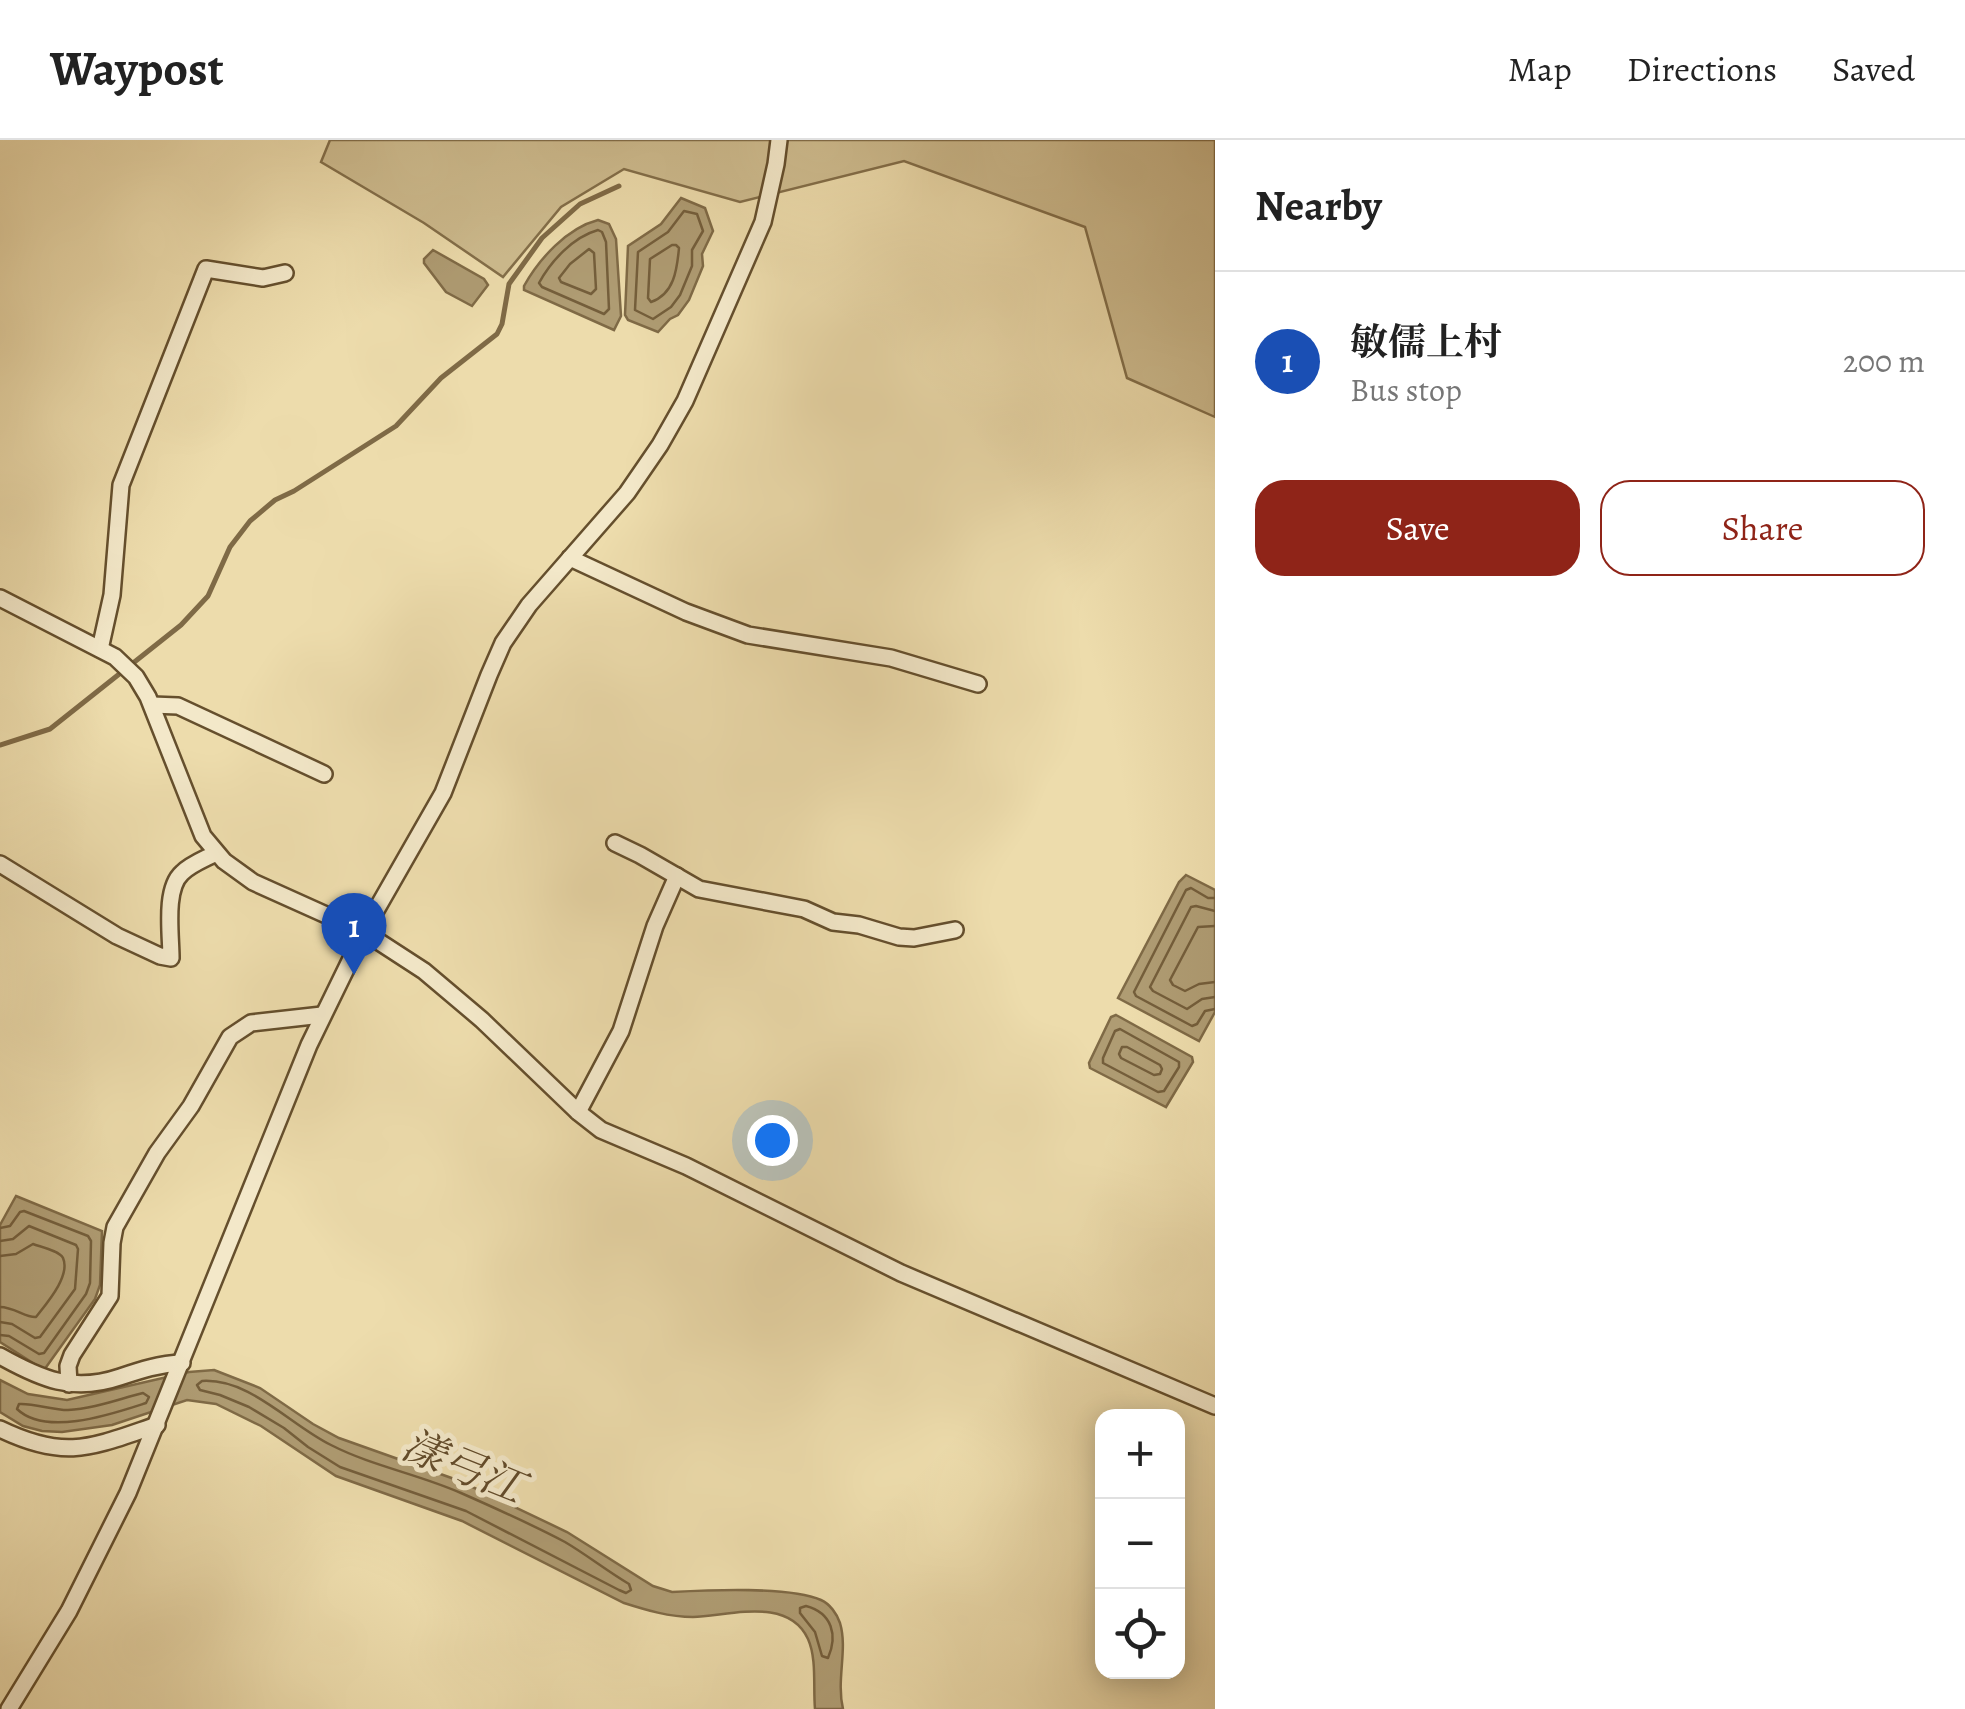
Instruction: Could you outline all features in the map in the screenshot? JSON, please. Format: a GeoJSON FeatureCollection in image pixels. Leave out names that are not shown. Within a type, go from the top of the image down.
{"type":"FeatureCollection","features":[{"type":"Feature","properties":{"kind":"street"},"geometry":{"type":"LineString","coordinates":[[8,1709],[69,1611],[128,1494],[322,1015],[364,932],[444,793],[504,644],[530,605],[636,481],[685,402],[762,222],[779,140]]}},
{"type":"Feature","properties":{"kind":"street"},"geometry":{"type":"LineString","coordinates":[[100,650],[112,595],[122,485],[206,269],[262,278],[285,273]]}},
{"type":"Feature","properties":{"kind":"street"},"geometry":{"type":"LineString","coordinates":[[570,558],[748,636],[892,658],[978,684]]}},
{"type":"Feature","properties":{"kind":"street"},"geometry":{"type":"LineString","coordinates":[[0,598],[115,657],[136,676],[152,705],[202,836],[216,853],[253,882],[364,932],[394,951],[444,987],[578,1112],[613,1136],[702,1174],[901,1272],[1215,1406]]}},
{"type":"Feature","properties":{"kind":"street"},"geometry":{"type":"LineString","coordinates":[[152,705],[178,706],[324,774]]}},
{"type":"Feature","properties":{"kind":"street"},"geometry":{"type":"LineString","coordinates":[[615,843],[699,889],[804,909],[833,922],[898,937],[955,930]]}},
{"type":"Feature","properties":{"kind":"street"},"geometry":{"type":"LineString","coordinates":[[0,864],[117,936],[170,958],[172,886],[189,867],[216,853]]}},
{"type":"Feature","properties":{"kind":"street"},"geometry":{"type":"LineString","coordinates":[[578,1112],[621,1031],[655,926],[677,876]]}},
{"type":"Feature","properties":{"kind":"street"},"geometry":{"type":"LineString","coordinates":[[69,1384],[68,1362],[112,1292],[115,1227],[158,1153],[192,1106],[230,1037],[251,1023],[322,1015]]}},
{"type":"Feature","properties":{"kind":"street"},"geometry":{"type":"LineString","coordinates":[[0,1356],[53,1382],[69,1384],[103,1382],[152,1366],[180,1366]]}},
{"type":"Feature","properties":{"kind":"street"},"geometry":{"type":"LineString","coordinates":[[0,1429],[42,1446],[69,1450],[91,1448],[159,1419]]}},
{"type":"Feature","properties":{"kind":"street"},"geometry":{"type":"LineString","coordinates":[[0,1447],[16,1437]]}},
{"type":"Feature","properties":{"kind":"shaded area"},"geometry":{"type":"Polygon","coordinates":[[[330,140],[1215,140],[1215,417],[1127,378],[1085,227],[904,161],[740,202],[624,169],[561,207],[503,277],[424,223],[321,162],[330,140]]]}},
{"type":"Feature","properties":{"kind":"water"},"geometry":{"type":"Polygon","coordinates":[[[681,198],[705,208],[713,231],[689,300],[658,332],[628,320],[625,315],[628,246],[661,224],[681,198]]]}},
{"type":"Feature","properties":{"kind":"water"},"geometry":{"type":"Polygon","coordinates":[[[598,220],[609,224],[616,239],[621,316],[614,330],[524,290],[530,276],[555,246],[575,230],[598,220]]]}},
{"type":"Feature","properties":{"kind":"water"},"geometry":{"type":"Polygon","coordinates":[[[433,250],[484,279],[488,285],[472,306],[446,292],[424,263],[433,250]]]}},
{"type":"Feature","properties":{"kind":"water"},"geometry":{"type":"Polygon","coordinates":[[[1186,875],[1215,890],[1215,1012],[1199,1041],[1118,998],[1186,875]]]}},
{"type":"Feature","properties":{"kind":"water"},"geometry":{"type":"Polygon","coordinates":[[[1116,1015],[1192,1057],[1193,1062],[1166,1107],[1090,1068],[1111,1017],[1116,1015]]]}},
{"type":"Feature","properties":{"kind":"water"},"geometry":{"type":"Polygon","coordinates":[[[16,1196],[102,1231],[100,1285],[95,1299],[44,1370],[0,1342],[0,1225],[16,1196]]]}},
{"type":"Feature","properties":{"kind":"water"},"geometry":{"type":"Polygon","coordinates":[[[214,1370],[260,1388],[339,1438],[460,1481],[567,1532],[653,1586],[672,1592],[770,1591],[821,1600],[840,1623],[843,1709],[815,1709],[811,1647],[799,1626],[787,1617],[756,1612],[684,1617],[624,1603],[462,1521],[336,1476],[261,1426],[216,1404],[187,1400],[112,1425],[62,1432],[23,1426],[0,1412],[0,1380],[28,1394],[67,1400],[189,1372],[214,1370]]]}},
{"type":"Feature","properties":{"kind":"waterway"},"geometry":{"type":"LineString","coordinates":[[0,745],[50,729],[181,625],[208,596],[230,547],[250,521],[275,500],[396,426],[441,378],[497,334],[509,284],[542,238],[580,204],[619,186]]}},
{"type":"Feature","properties":{"kind":"place","name":"敏儒上村"},"geometry":{"type":"Point","coordinates":[354,975]}},
{"type":"Feature","properties":{"kind":"water label","name":"漾弓江"},"geometry":{"type":"Point","coordinates":[463,1466]}}]}
